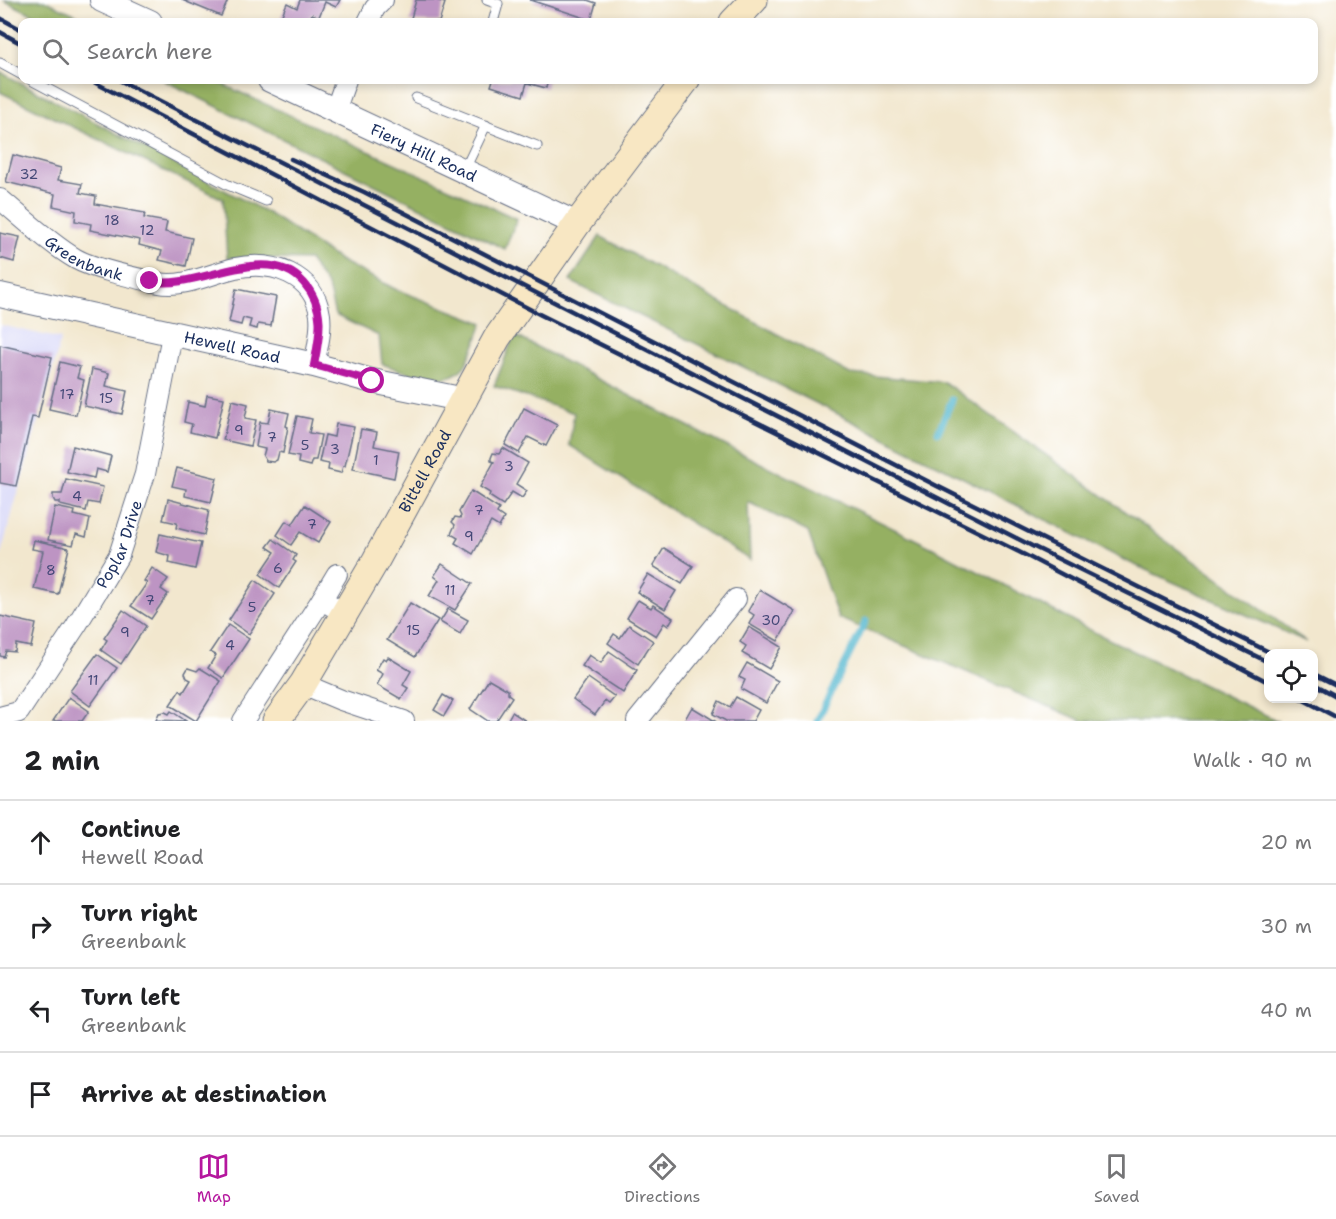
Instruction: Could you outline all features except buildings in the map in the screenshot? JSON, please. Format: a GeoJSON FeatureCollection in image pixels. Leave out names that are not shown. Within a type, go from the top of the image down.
{"type":"FeatureCollection","features":[{"type":"Feature","properties":{"kind":"main road"},"geometry":{"type":"LineString","coordinates":[[737,18],[753,0]]}},
{"type":"Feature","properties":{"kind":"main road","name":"Bittell Road"},"geometry":{"type":"LineString","coordinates":[[276,721],[303,684],[333,607],[465,400],[497,338],[577,224],[683,84]]}},
{"type":"Feature","properties":{"kind":"street"},"geometry":{"type":"LineString","coordinates":[[102,0],[141,18]]}},
{"type":"Feature","properties":{"kind":"street"},"geometry":{"type":"LineString","coordinates":[[370,18],[375,8],[383,0]]}},
{"type":"Feature","properties":{"kind":"street","name":"Fiery Hill Road"},"geometry":{"type":"LineString","coordinates":[[278,84],[577,224]]}},
{"type":"Feature","properties":{"kind":"street"},"geometry":{"type":"LineString","coordinates":[[335,111],[345,84]]}},
{"type":"Feature","properties":{"kind":"street","name":"Greenbank"},"geometry":{"type":"LineString","coordinates":[[0,200],[75,258],[87,264],[162,284],[175,284],[236,267],[262,264],[290,272],[307,286],[320,314],[320,331],[314,365]]}},
{"type":"Feature","properties":{"kind":"street","name":"Hewell Road"},"geometry":{"type":"LineString","coordinates":[[0,295],[314,365],[372,381],[465,400]]}},
{"type":"Feature","properties":{"kind":"street","name":"Poplar Drive"},"geometry":{"type":"LineString","coordinates":[[0,717],[19,712],[76,626],[119,555],[145,474],[172,335]]}},
{"type":"Feature","properties":{"kind":"street"},"geometry":{"type":"LineString","coordinates":[[243,721],[333,607],[337,574]]}},
{"type":"Feature","properties":{"kind":"street"},"geometry":{"type":"LineString","coordinates":[[637,721],[736,599]]}},
{"type":"Feature","properties":{"kind":"street"},"geometry":{"type":"LineString","coordinates":[[303,684],[341,700],[404,721]]}},
{"type":"Feature","properties":{"kind":"lane"},"geometry":{"type":"LineString","coordinates":[[487,0],[498,4],[494,18]]}},
{"type":"Feature","properties":{"kind":"lane"},"geometry":{"type":"LineString","coordinates":[[0,63],[18,73]]}},
{"type":"Feature","properties":{"kind":"lane"},"geometry":{"type":"LineString","coordinates":[[38,84],[228,185],[266,201]]}},
{"type":"Feature","properties":{"kind":"lane"},"geometry":{"type":"LineString","coordinates":[[416,98],[537,146]]}},
{"type":"Feature","properties":{"kind":"lane"},"geometry":{"type":"LineString","coordinates":[[464,172],[486,125]]}},
{"type":"Feature","properties":{"kind":"shaded area"},"geometry":{"type":"Polygon","coordinates":[[[0,325],[61,339],[0,557],[0,325]]]}},
{"type":"Feature","properties":{"kind":"green space"},"geometry":{"type":"Polygon","coordinates":[[[3,0],[44,0],[83,18],[41,18],[3,0]]]}},
{"type":"Feature","properties":{"kind":"green space"},"geometry":{"type":"Polygon","coordinates":[[[0,72],[18,81],[18,84],[23,84],[268,213],[341,261],[395,289],[483,323],[466,364],[456,374],[436,378],[413,375],[382,364],[379,336],[335,315],[328,287],[309,260],[227,258],[223,199],[0,92],[0,72]]]}},
{"type":"Feature","properties":{"kind":"green space"},"geometry":{"type":"Polygon","coordinates":[[[171,84],[222,84],[517,219],[505,249],[171,84]]]}},
{"type":"Feature","properties":{"kind":"green space"},"geometry":{"type":"Polygon","coordinates":[[[600,236],[850,374],[944,382],[1307,642],[1126,561],[570,281],[600,236]]]}},
{"type":"Feature","properties":{"kind":"green space"},"geometry":{"type":"Polygon","coordinates":[[[514,335],[724,445],[935,549],[1094,632],[1278,721],[1083,721],[838,618],[808,532],[748,502],[750,560],[569,445],[574,413],[494,386],[514,335]]]}},
{"type":"Feature","properties":{"kind":"waterway"},"geometry":{"type":"LineString","coordinates":[[938,432],[952,400]]}},
{"type":"Feature","properties":{"kind":"waterway"},"geometry":{"type":"LineString","coordinates":[[817,721],[866,621]]}},
{"type":"Feature","properties":{"kind":"railway"},"geometry":{"type":"LineString","coordinates":[[0,18],[18,28]]}},
{"type":"Feature","properties":{"kind":"railway"},"geometry":{"type":"LineString","coordinates":[[0,32],[18,42]]}},
{"type":"Feature","properties":{"kind":"railway"},"geometry":{"type":"LineString","coordinates":[[98,84],[541,315],[1025,555],[1264,680]]}},
{"type":"Feature","properties":{"kind":"railway"},"geometry":{"type":"LineString","coordinates":[[127,84],[1032,546],[1264,660]]}},
{"type":"Feature","properties":{"kind":"railway"},"geometry":{"type":"LineString","coordinates":[[291,159],[364,192],[937,486],[1264,650]]}},
{"type":"Feature","properties":{"kind":"railway"},"geometry":{"type":"LineString","coordinates":[[1318,676],[1336,685]]}},
{"type":"Feature","properties":{"kind":"railway"},"geometry":{"type":"LineString","coordinates":[[1318,686],[1336,696]]}},
{"type":"Feature","properties":{"kind":"railway"},"geometry":{"type":"LineString","coordinates":[[1309,703],[1336,717]]}},
{"type":"Feature","properties":{"kind":"route"},"geometry":{"type":"LineString","coordinates":[[150,281],[175,284],[236,267],[262,264],[290,272],[307,286],[320,314],[320,331],[314,365],[372,381]]}}]}
